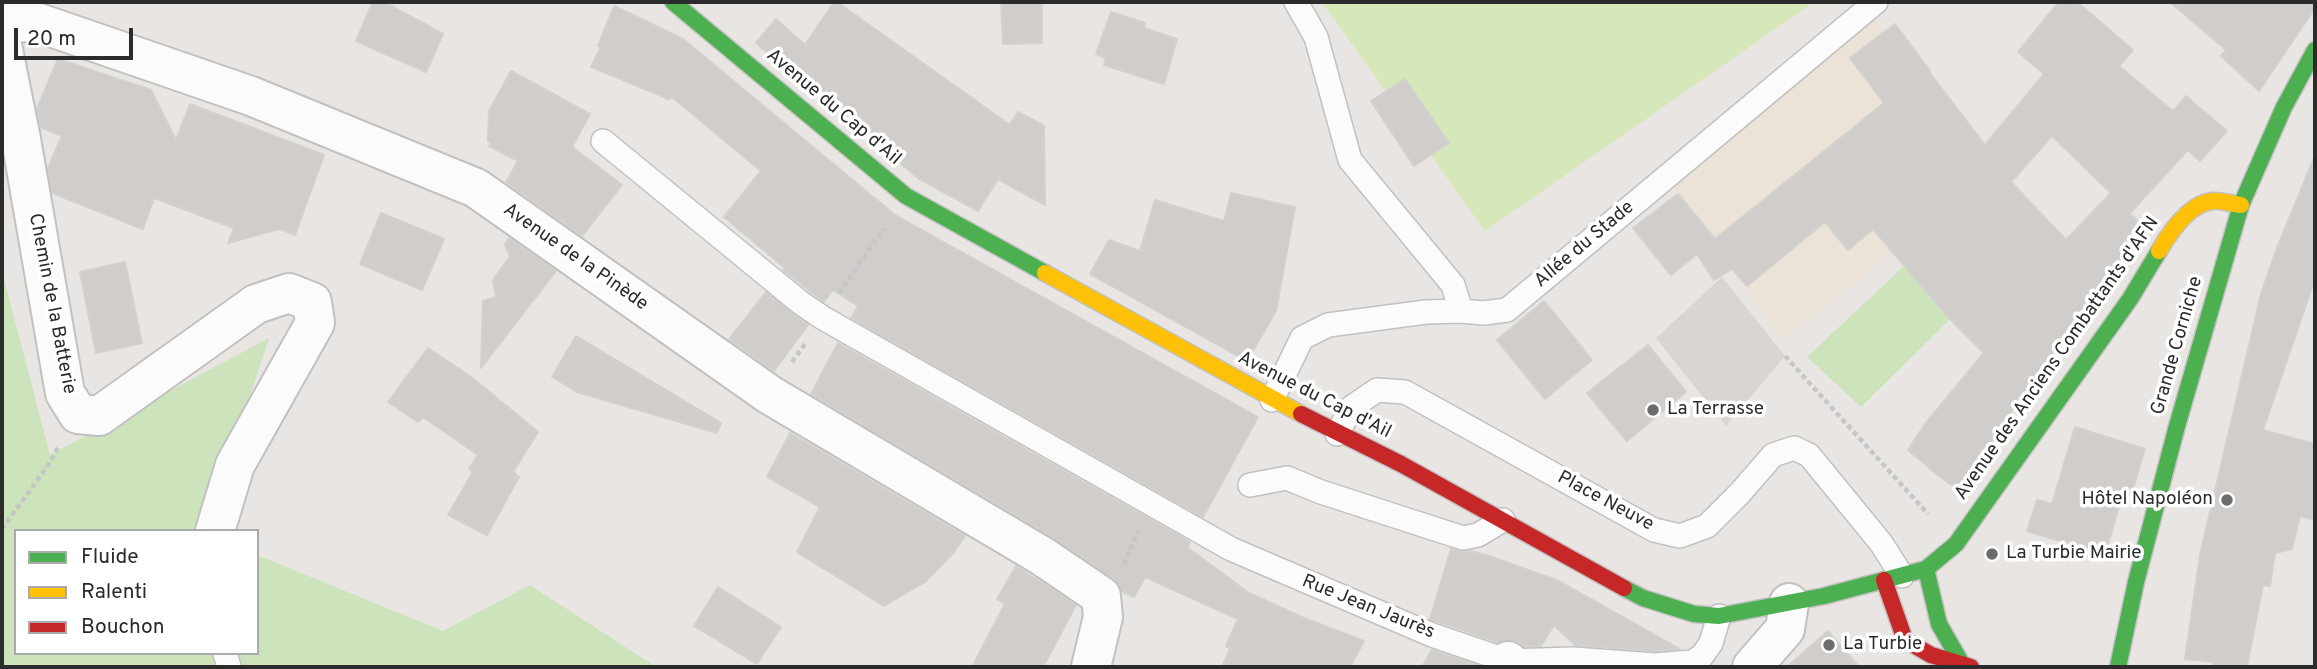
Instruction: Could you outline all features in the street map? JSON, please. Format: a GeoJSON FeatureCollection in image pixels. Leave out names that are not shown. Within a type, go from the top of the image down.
{"type":"FeatureCollection","features":[{"type":"Feature","properties":{"kind":"street","name":"Avenue du Cap d'Ail"},"geometry":{"type":"LineString","coordinates":[[673,2],[906,196],[1272,400],[1401,464],[1643,598],[1694,614],[1719,616],[1789,603],[1926,569]]}},
{"type":"Feature","properties":{"kind":"street","name":"Avenue de la Pinède"},"geometry":{"type":"LineString","coordinates":[[2,21],[39,23],[251,96],[476,188],[770,395],[1042,556],[1101,596]]}},
{"type":"Feature","properties":{"kind":"street","name":"Chemin de la Batterie"},"geometry":{"type":"LineString","coordinates":[[2,45],[65,393],[78,414],[99,416],[256,304],[289,293],[312,302],[315,323],[235,465],[216,529]]}},
{"type":"Feature","properties":{"kind":"street","name":"Grande Corniche"},"geometry":{"type":"LineString","coordinates":[[2118,667],[2136,582],[2176,426],[2241,205],[2284,107],[2315,50]]}},
{"type":"Feature","properties":{"kind":"street","name":"Avenue des Anciens Combattants d'AFN"},"geometry":{"type":"LineString","coordinates":[[1926,569],[1956,544],[2130,299],[2171,230],[2188,213],[2211,201],[2241,205]]}},
{"type":"Feature","properties":{"kind":"street"},"geometry":{"type":"LineString","coordinates":[[1926,569],[1938,624],[1967,666]]}},
{"type":"Feature","properties":{"kind":"street"},"geometry":{"type":"LineString","coordinates":[[1893,578],[1905,640],[1931,655],[1967,666]]}},
{"type":"Feature","properties":{"kind":"street"},"geometry":{"type":"LineString","coordinates":[[1091,667],[1103,617],[1101,596]]}},
{"type":"Feature","properties":{"kind":"street"},"geometry":{"type":"LineString","coordinates":[[1752,667],[1785,629],[1789,603]]}},
{"type":"Feature","properties":{"kind":"lane"},"geometry":{"type":"LineString","coordinates":[[1296,2],[1316,37],[1350,160],[1453,285],[1461,311]]}},
{"type":"Feature","properties":{"kind":"lane","name":"Allée du Stade"},"geometry":{"type":"LineString","coordinates":[[1272,400],[1302,338],[1328,325],[1426,312],[1484,313],[1507,310],[1876,2]]}},
{"type":"Feature","properties":{"kind":"lane","name":"Rue Jean Jaurès"},"geometry":{"type":"LineString","coordinates":[[603,141],[801,303],[1231,550],[1506,664],[1573,659],[1655,665],[1692,662],[1702,656],[1711,643],[1719,616]]}},
{"type":"Feature","properties":{"kind":"lane","name":"Place Neuve"},"geometry":{"type":"LineString","coordinates":[[1337,434],[1352,407],[1377,390],[1405,392],[1654,530],[1680,536],[1707,526],[1773,455],[1794,448],[1809,455],[1881,543],[1893,578]]}},
{"type":"Feature","properties":{"kind":"lane"},"geometry":{"type":"LineString","coordinates":[[1250,485],[1287,478],[1321,492],[1463,538],[1478,535],[1503,520]]}},
{"type":"Feature","properties":{"kind":"path"},"geometry":{"type":"LineString","coordinates":[[1785,356],[1956,544]]}},
{"type":"Feature","properties":{"kind":"path"},"geometry":{"type":"LineString","coordinates":[[2,529],[46,468],[78,414]]}},
{"type":"Feature","properties":{"kind":"path"},"geometry":{"type":"LineString","coordinates":[[1101,596],[1121,574],[1150,505]]}},
{"type":"Feature","properties":{"kind":"shaded area"},"geometry":{"type":"Polygon","coordinates":[[[1872,15],[1992,172],[1783,341],[1674,188],[1872,15]]]}},
{"type":"Feature","properties":{"kind":"shaded area"},"geometry":{"type":"Polygon","coordinates":[[[1722,277],[1785,356],[1726,426],[1656,338],[1722,277]]]}},
{"type":"Feature","properties":{"kind":"green space"},"geometry":{"type":"Polygon","coordinates":[[[1322,2],[1814,2],[1485,231],[1322,2]]]}},
{"type":"Feature","properties":{"kind":"green space"},"geometry":{"type":"Polygon","coordinates":[[[1904,266],[1950,319],[1861,407],[1807,357],[1904,266]]]}},
{"type":"Feature","properties":{"kind":"green space"},"geometry":{"type":"Polygon","coordinates":[[[2,271],[50,455],[269,338],[207,529],[14,529],[14,655],[259,655],[259,556],[443,631],[530,585],[656,667],[2,667],[2,271]]]}},
{"type":"Feature","properties":{"kind":"building"},"geometry":{"type":"Polygon","coordinates":[[[373,2],[384,2],[443,34],[426,72],[356,41],[373,2]]]}},
{"type":"Feature","properties":{"kind":"building"},"geometry":{"type":"Polygon","coordinates":[[[834,2],[1010,125],[1018,112],[1044,126],[1045,205],[998,179],[978,211],[918,178],[756,43],[776,19],[805,45],[834,2]]]}},
{"type":"Feature","properties":{"kind":"building"},"geometry":{"type":"Polygon","coordinates":[[[1001,2],[1042,2],[1042,43],[1003,44],[1001,2]]]}},
{"type":"Feature","properties":{"kind":"building"},"geometry":{"type":"Polygon","coordinates":[[[2059,2],[2077,2],[2133,50],[2119,66],[2173,111],[2186,96],[2227,131],[2200,161],[2188,150],[2130,213],[2127,210],[2140,224],[2120,264],[2089,301],[2064,343],[1998,429],[2006,436],[1965,494],[1908,450],[1925,424],[1984,353],[1950,319],[1873,229],[1848,250],[1825,222],[1747,286],[1732,269],[1714,280],[1697,254],[1671,275],[1633,228],[1678,194],[1715,239],[1884,103],[1850,58],[1895,24],[1985,145],[2044,74],[2018,52],[2059,2]],[[2052,136],[2011,182],[2066,240],[2111,193],[2052,136]]]}},
{"type":"Feature","properties":{"kind":"building"},"geometry":{"type":"Polygon","coordinates":[[[2170,2],[2315,2],[2315,8],[2259,91],[2221,56],[2226,50],[2170,2]]]}},
{"type":"Feature","properties":{"kind":"building"},"geometry":{"type":"Polygon","coordinates":[[[614,6],[683,39],[895,215],[1258,417],[1203,517],[851,318],[858,306],[833,290],[824,302],[783,270],[785,268],[724,217],[761,171],[672,97],[669,99],[591,67],[601,47],[598,46],[614,6]]]}},
{"type":"Feature","properties":{"kind":"building"},"geometry":{"type":"Polygon","coordinates":[[[1111,12],[1145,23],[1144,28],[1177,39],[1164,84],[1104,65],[1106,58],[1096,54],[1111,12]]]}},
{"type":"Feature","properties":{"kind":"building"},"geometry":{"type":"Polygon","coordinates":[[[58,59],[151,90],[176,140],[190,104],[324,155],[295,235],[279,229],[228,243],[234,228],[154,198],[143,229],[52,193],[48,168],[62,136],[41,127],[37,109],[58,59]]]}},
{"type":"Feature","properties":{"kind":"building"},"geometry":{"type":"Polygon","coordinates":[[[511,71],[590,114],[572,147],[622,185],[582,236],[506,182],[518,161],[489,146],[489,111],[511,71]]]}},
{"type":"Feature","properties":{"kind":"building"},"geometry":{"type":"Polygon","coordinates":[[[1405,79],[1449,143],[1414,166],[1371,101],[1405,79]]]}},
{"type":"Feature","properties":{"kind":"building"},"geometry":{"type":"Polygon","coordinates":[[[2314,158],[2315,279],[2263,430],[2315,444],[2315,520],[2300,516],[2292,549],[2275,553],[2270,586],[2263,585],[2247,667],[2213,667],[2213,662],[2185,659],[2200,555],[2261,294],[2314,158]]]}},
{"type":"Feature","properties":{"kind":"building"},"geometry":{"type":"Polygon","coordinates":[[[1231,193],[1295,207],[1276,311],[1247,361],[1090,274],[1109,240],[1140,251],[1155,200],[1224,221],[1231,193]]]}},
{"type":"Feature","properties":{"kind":"building"},"geometry":{"type":"Polygon","coordinates":[[[381,213],[444,239],[422,290],[360,264],[381,213]]]}},
{"type":"Feature","properties":{"kind":"building"},"geometry":{"type":"Polygon","coordinates":[[[509,238],[556,271],[481,368],[483,301],[496,297],[493,280],[510,256],[505,244],[509,238]]]}},
{"type":"Feature","properties":{"kind":"building"},"geometry":{"type":"Polygon","coordinates":[[[125,262],[142,343],[96,353],[80,272],[125,262]]]}},
{"type":"Feature","properties":{"kind":"building"},"geometry":{"type":"Polygon","coordinates":[[[766,292],[808,325],[774,371],[729,339],[766,292]]]}},
{"type":"Feature","properties":{"kind":"building"},"geometry":{"type":"Polygon","coordinates":[[[1544,301],[1592,360],[1545,399],[1497,340],[1544,301]]]}},
{"type":"Feature","properties":{"kind":"building"},"geometry":{"type":"Polygon","coordinates":[[[576,336],[721,423],[717,433],[577,392],[552,377],[576,336]]]}},
{"type":"Feature","properties":{"kind":"building"},"geometry":{"type":"Polygon","coordinates":[[[838,343],[1190,542],[1188,548],[1249,593],[1364,641],[1350,667],[1222,667],[1230,649],[1226,646],[1238,619],[1145,577],[1134,597],[1122,592],[1113,578],[1054,538],[811,394],[838,343]]]}},
{"type":"Feature","properties":{"kind":"building"},"geometry":{"type":"Polygon","coordinates":[[[1648,345],[1686,392],[1627,441],[1587,393],[1648,345]]]}},
{"type":"Feature","properties":{"kind":"building"},"geometry":{"type":"Polygon","coordinates":[[[428,348],[474,379],[538,432],[513,472],[519,477],[487,535],[448,515],[473,472],[469,469],[478,455],[423,417],[418,422],[388,402],[428,348]]]}},
{"type":"Feature","properties":{"kind":"building"},"geometry":{"type":"Polygon","coordinates":[[[2075,427],[2145,449],[2131,495],[2123,493],[2105,555],[2027,531],[2037,500],[2052,504],[2075,427]]]}},
{"type":"Feature","properties":{"kind":"building"},"geometry":{"type":"Polygon","coordinates":[[[790,433],[965,536],[954,552],[925,582],[884,606],[797,552],[820,507],[767,477],[790,433]]]}},
{"type":"Feature","properties":{"kind":"building"},"geometry":{"type":"Polygon","coordinates":[[[1451,549],[1489,556],[1559,581],[1680,649],[1655,651],[1575,645],[1554,625],[1541,646],[1524,647],[1517,641],[1507,639],[1497,642],[1430,619],[1451,549]]]}},
{"type":"Feature","properties":{"kind":"building"},"geometry":{"type":"Polygon","coordinates":[[[1016,566],[1076,605],[1043,667],[972,667],[1005,604],[997,599],[1016,566]]]}},
{"type":"Feature","properties":{"kind":"building"},"geometry":{"type":"Polygon","coordinates":[[[718,587],[781,627],[757,664],[694,626],[718,587]]]}},
{"type":"Feature","properties":{"kind":"building"},"geometry":{"type":"Polygon","coordinates":[[[1828,631],[1859,667],[1787,667],[1828,631]]]}},
{"type":"Feature","properties":{"kind":"building"},"geometry":{"type":"Polygon","coordinates":[[[1432,650],[1483,667],[1422,667],[1432,650]]]}},
{"type":"Feature","properties":{"kind":"traffic: fast"},"geometry":{"type":"LineString","coordinates":[[673,2],[906,196],[1045,273]]}},
{"type":"Feature","properties":{"kind":"traffic: fast"},"geometry":{"type":"LineString","coordinates":[[2118,667],[2136,582],[2177,426],[2241,205],[2284,107],[2315,50]]}},
{"type":"Feature","properties":{"kind":"traffic: fast"},"geometry":{"type":"LineString","coordinates":[[1624,588],[1643,598],[1694,614],[1719,616],[1824,596],[1926,569],[1956,544],[2130,299],[2159,251]]}},
{"type":"Feature","properties":{"kind":"traffic: fast"},"geometry":{"type":"LineString","coordinates":[[1926,569],[1939,624],[1962,664]]}},
{"type":"Feature","properties":{"kind":"traffic: slow"},"geometry":{"type":"LineString","coordinates":[[2159,251],[2175,228],[2196,207],[2212,201],[2241,205]]}},
{"type":"Feature","properties":{"kind":"traffic: slow"},"geometry":{"type":"LineString","coordinates":[[1045,273],[1301,414]]}},
{"type":"Feature","properties":{"kind":"traffic: jam"},"geometry":{"type":"LineString","coordinates":[[1301,414],[1401,464],[1624,588]]}},
{"type":"Feature","properties":{"kind":"traffic: jam"},"geometry":{"type":"LineString","coordinates":[[1884,580],[1905,640],[1931,655],[1971,667]]}},
{"type":"Feature","properties":{"kind":"place","name":"La Terrasse"},"geometry":{"type":"Point","coordinates":[1653,410]}},
{"type":"Feature","properties":{"kind":"place","name":"Hôtel Napoléon"},"geometry":{"type":"Point","coordinates":[2227,500]}},
{"type":"Feature","properties":{"kind":"place","name":"La Turbie Mairie"},"geometry":{"type":"Point","coordinates":[1992,554]}},
{"type":"Feature","properties":{"kind":"place","name":"La Turbie"},"geometry":{"type":"Point","coordinates":[1829,645]}}]}
